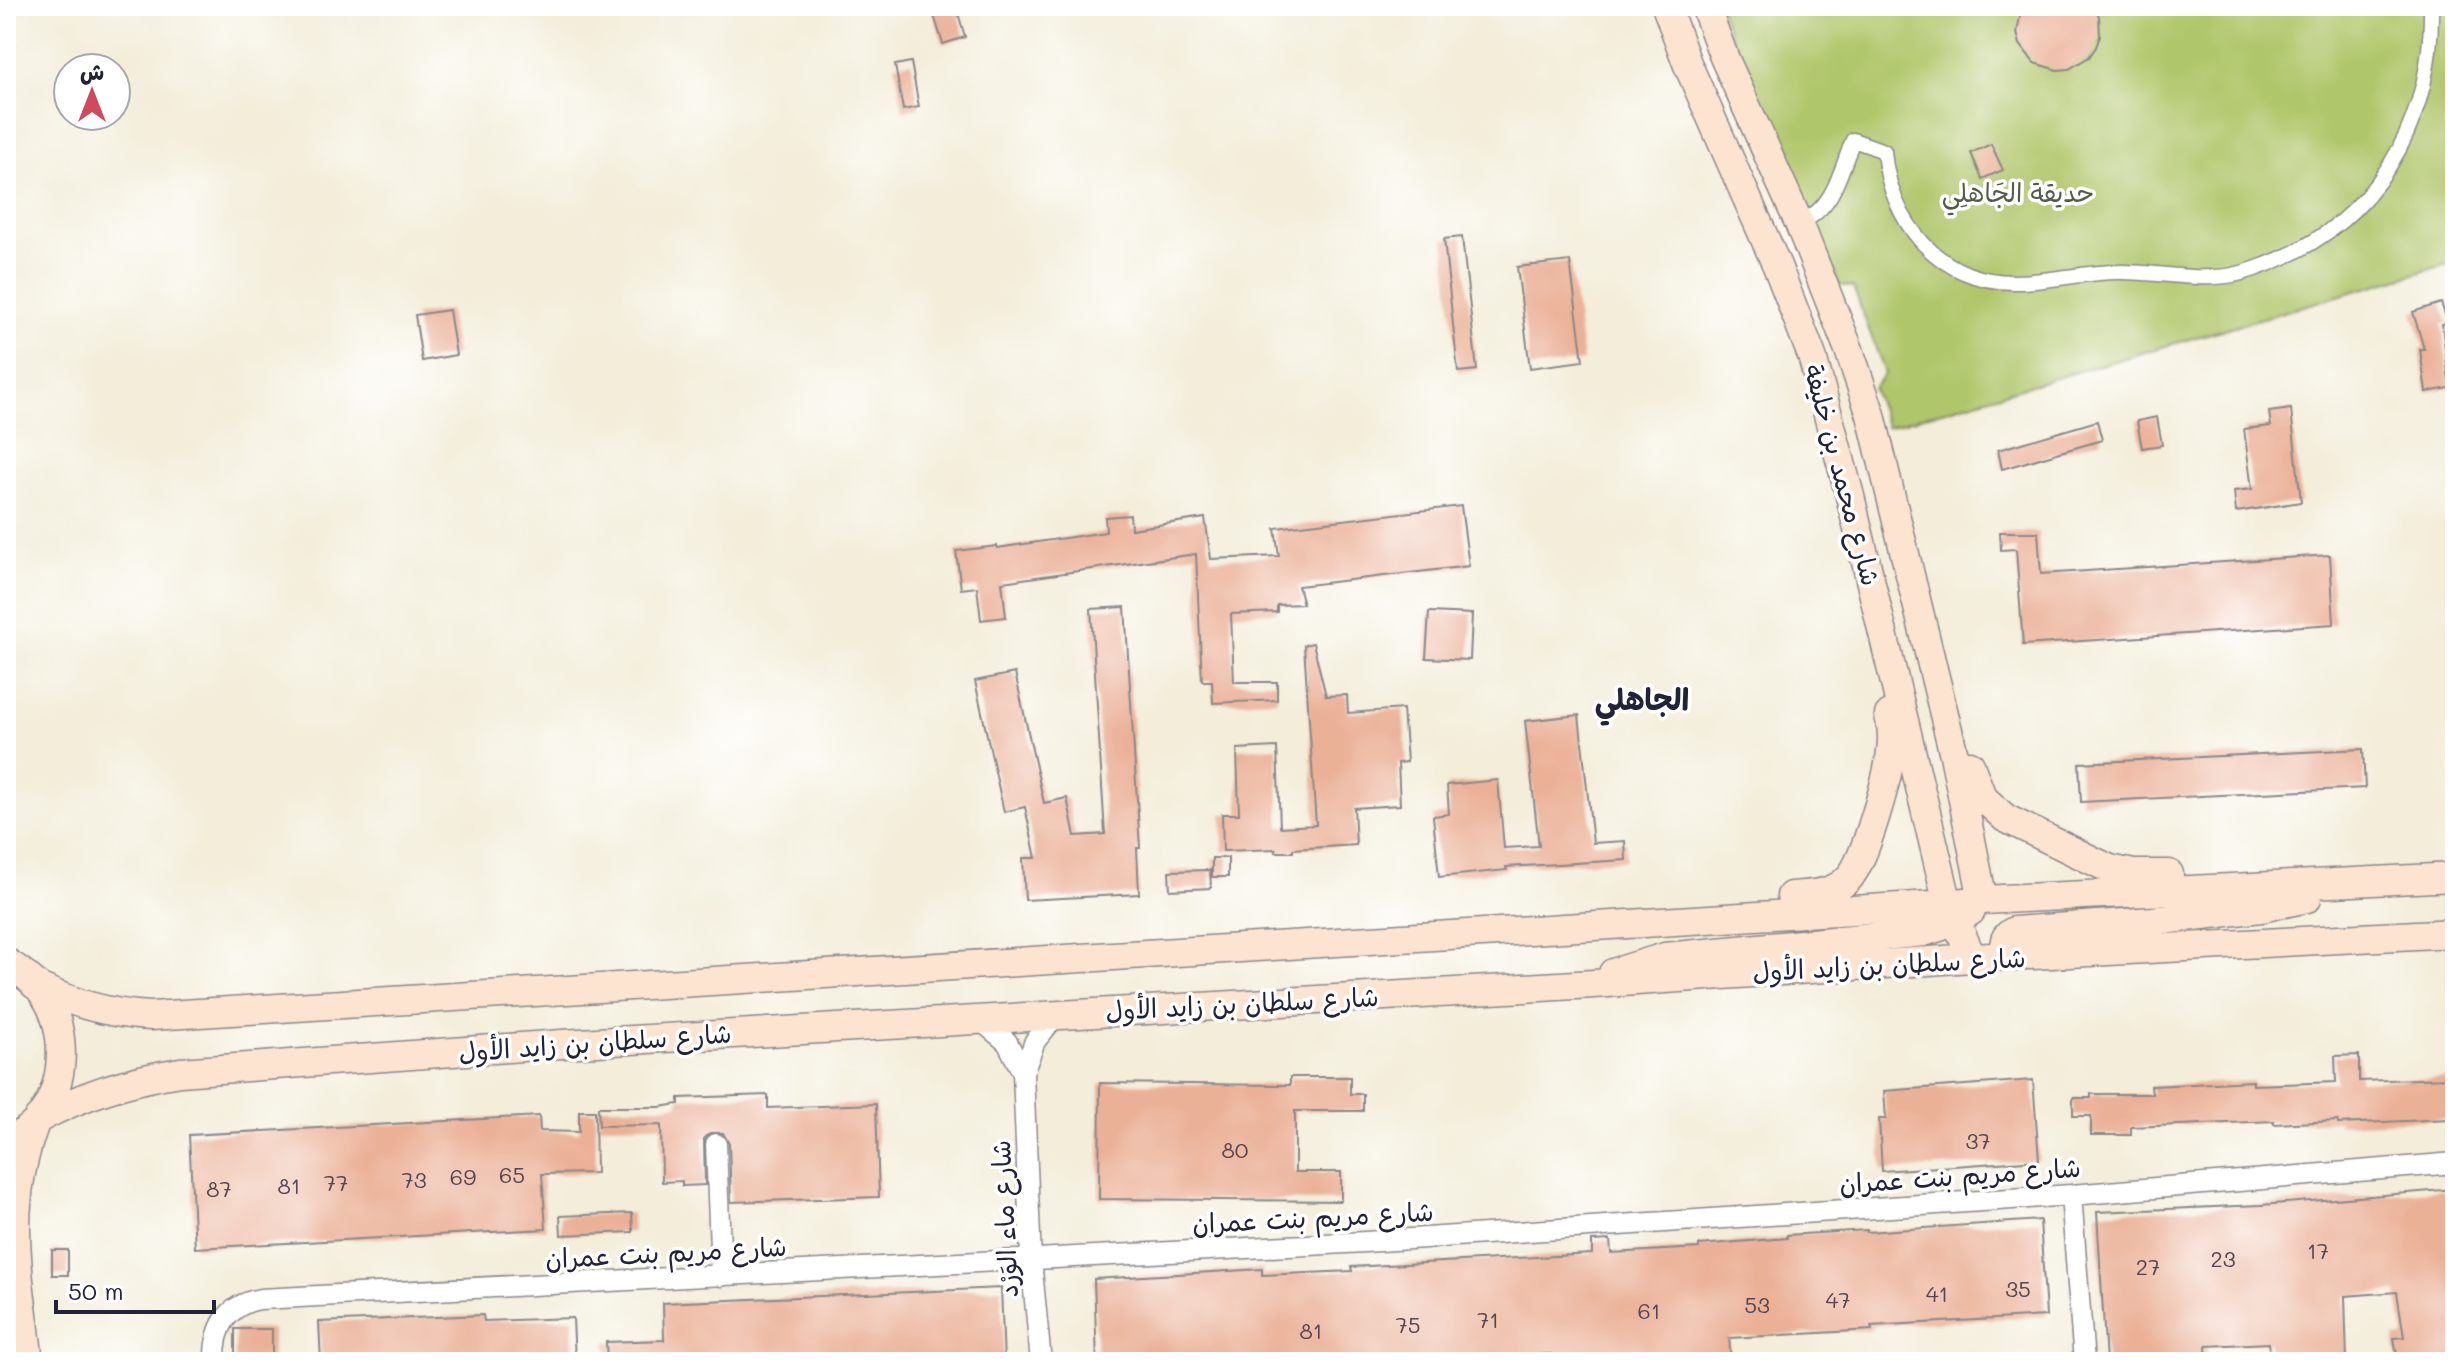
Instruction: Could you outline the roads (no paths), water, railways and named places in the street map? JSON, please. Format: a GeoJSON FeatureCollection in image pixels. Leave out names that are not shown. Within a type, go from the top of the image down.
{"type":"FeatureCollection","features":[{"type":"Feature","properties":{"kind":"main road","name":"شارع محمد بن خليفة"},"geometry":{"type":"LineString","coordinates":[[1666,6],[1692,76],[1777,266],[1812,356],[1831,421],[1952,913],[1972,958]]}},
{"type":"Feature","properties":{"kind":"main road","name":"شارع محمد بن خليفة"},"geometry":{"type":"LineString","coordinates":[[1705,6],[1724,57],[1799,223],[1871,415],[1954,755],[1983,900]]}},
{"type":"Feature","properties":{"kind":"main road"},"geometry":{"type":"LineString","coordinates":[[1914,592],[1943,660],[1975,785],[1982,797],[2005,818],[2121,872],[2283,873],[2353,883]]}},
{"type":"Feature","properties":{"kind":"main road"},"geometry":{"type":"LineString","coordinates":[[1693,921],[1752,902],[1825,893],[1857,869],[1891,752],[1891,725],[1875,638],[1874,597]]}},
{"type":"Feature","properties":{"kind":"main road"},"geometry":{"type":"LineString","coordinates":[[1593,984],[1628,966],[1665,957],[1800,942],[1912,934],[1983,900],[2455,877]]}},
{"type":"Feature","properties":{"kind":"main road"},"geometry":{"type":"LineString","coordinates":[[2015,957],[2004,948],[2007,934],[2014,931],[2153,921],[2261,908],[2310,898],[2353,883]]}},
{"type":"Feature","properties":{"kind":"main road","name":"شارع سلطان بن زايد الأول"},"geometry":{"type":"LineString","coordinates":[[21,973],[79,1004],[103,1011],[151,1016],[1693,921],[1952,913]]}},
{"type":"Feature","properties":{"kind":"main road","name":"شارع سلطان بن زايد الأول"},"geometry":{"type":"LineString","coordinates":[[6,1144],[37,1121],[93,1093],[136,1080],[180,1072],[562,1044],[1593,984],[1972,958],[2455,933]]}},
{"type":"Feature","properties":{"kind":"main road"},"geometry":{"type":"LineString","coordinates":[[6,944],[21,973],[52,1009],[59,1031],[61,1054],[58,1077],[37,1121],[20,1168],[14,1215],[29,1362]]}},
{"type":"Feature","properties":{"kind":"street"},"geometry":{"type":"LineString","coordinates":[[1799,223],[1827,204],[1853,140],[1884,151],[1894,200],[1910,229],[1936,256],[1972,275],[2012,283],[2104,272],[2206,278],[2245,272],[2282,258],[2324,234],[2360,202],[2390,165],[2413,122],[2424,87],[2431,52],[2431,6]]}},
{"type":"Feature","properties":{"kind":"street","name":"شارع ماء الوَرْد"},"geometry":{"type":"LineString","coordinates":[[1041,1362],[1031,1260],[1023,1073],[1035,1041],[1056,1015]]}},
{"type":"Feature","properties":{"kind":"street","name":"شارع ماء الوَرْد"},"geometry":{"type":"LineString","coordinates":[[979,1019],[1007,1042],[1023,1073]]}},
{"type":"Feature","properties":{"kind":"street"},"geometry":{"type":"LineString","coordinates":[[716,1144],[721,1276]]}},
{"type":"Feature","properties":{"kind":"street","name":"شارع مريم بنت عمران"},"geometry":{"type":"LineString","coordinates":[[215,1362],[216,1337],[224,1319],[239,1305],[249,1301],[1365,1242],[2071,1195],[2455,1163]]}},
{"type":"Feature","properties":{"kind":"street"},"geometry":{"type":"LineString","coordinates":[[2071,1195],[2084,1362]]}},
{"type":"Feature","properties":{"kind":"district","name":"الجاهلي"},"geometry":{"type":"Point","coordinates":[1642,700]}},
{"type":"Feature","properties":{"kind":"park label","name":"حديقة الجَاهلِي"},"geometry":{"type":"Point","coordinates":[2018,193]}}]}
